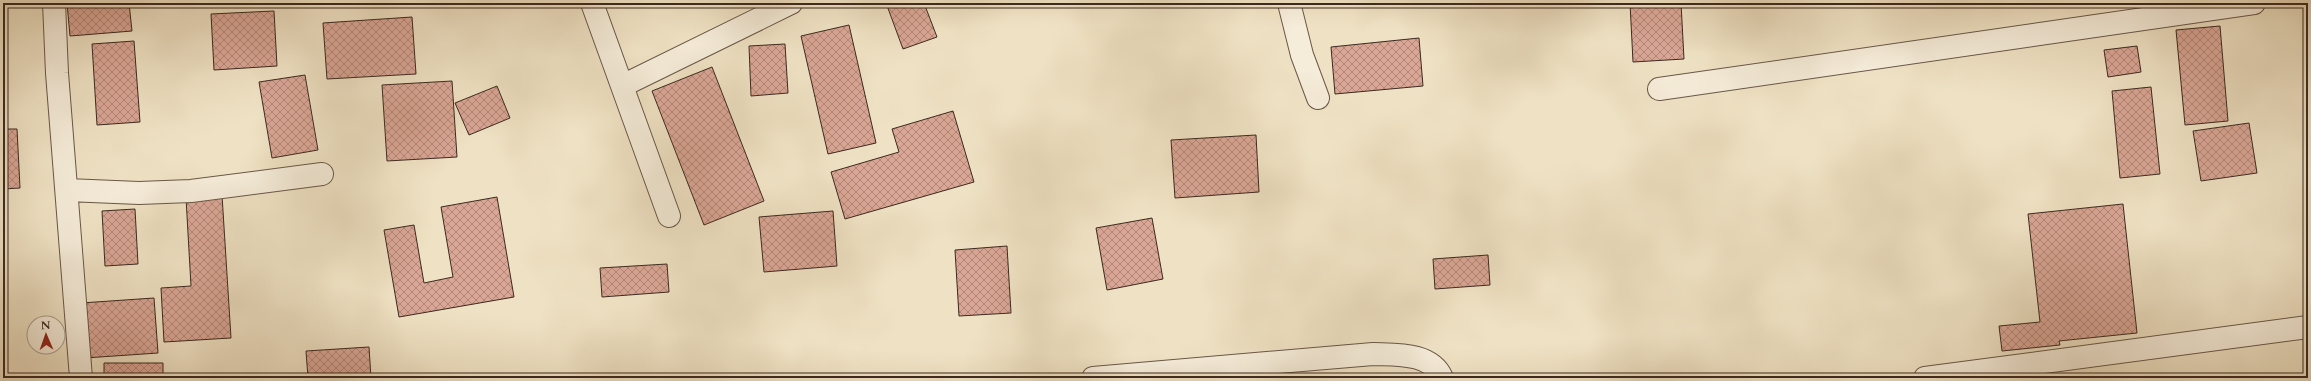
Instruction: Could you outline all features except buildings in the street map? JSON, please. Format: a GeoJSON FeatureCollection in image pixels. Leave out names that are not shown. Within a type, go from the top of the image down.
{"type":"FeatureCollection","features":[{"type":"Feature","properties":{"kind":"street"},"geometry":{"type":"LineString","coordinates":[[54,3],[57,73],[81,378]]}},
{"type":"Feature","properties":{"kind":"street"},"geometry":{"type":"LineString","coordinates":[[592,3],[669,216]]}},
{"type":"Feature","properties":{"kind":"street"},"geometry":{"type":"LineString","coordinates":[[622,86],[791,3]]}},
{"type":"Feature","properties":{"kind":"street"},"geometry":{"type":"LineString","coordinates":[[1289,3],[1302,55],[1318,98]]}},
{"type":"Feature","properties":{"kind":"street"},"geometry":{"type":"LineString","coordinates":[[1658,89],[2254,3]]}},
{"type":"Feature","properties":{"kind":"street"},"geometry":{"type":"LineString","coordinates":[[67,190],[139,192],[191,191],[322,174]]}},
{"type":"Feature","properties":{"kind":"street"},"geometry":{"type":"LineString","coordinates":[[1925,378],[2308,326]]}},
{"type":"Feature","properties":{"kind":"street"},"geometry":{"type":"LineString","coordinates":[[1093,378],[1373,354],[1417,357],[1438,370],[1442,378]]}}]}
